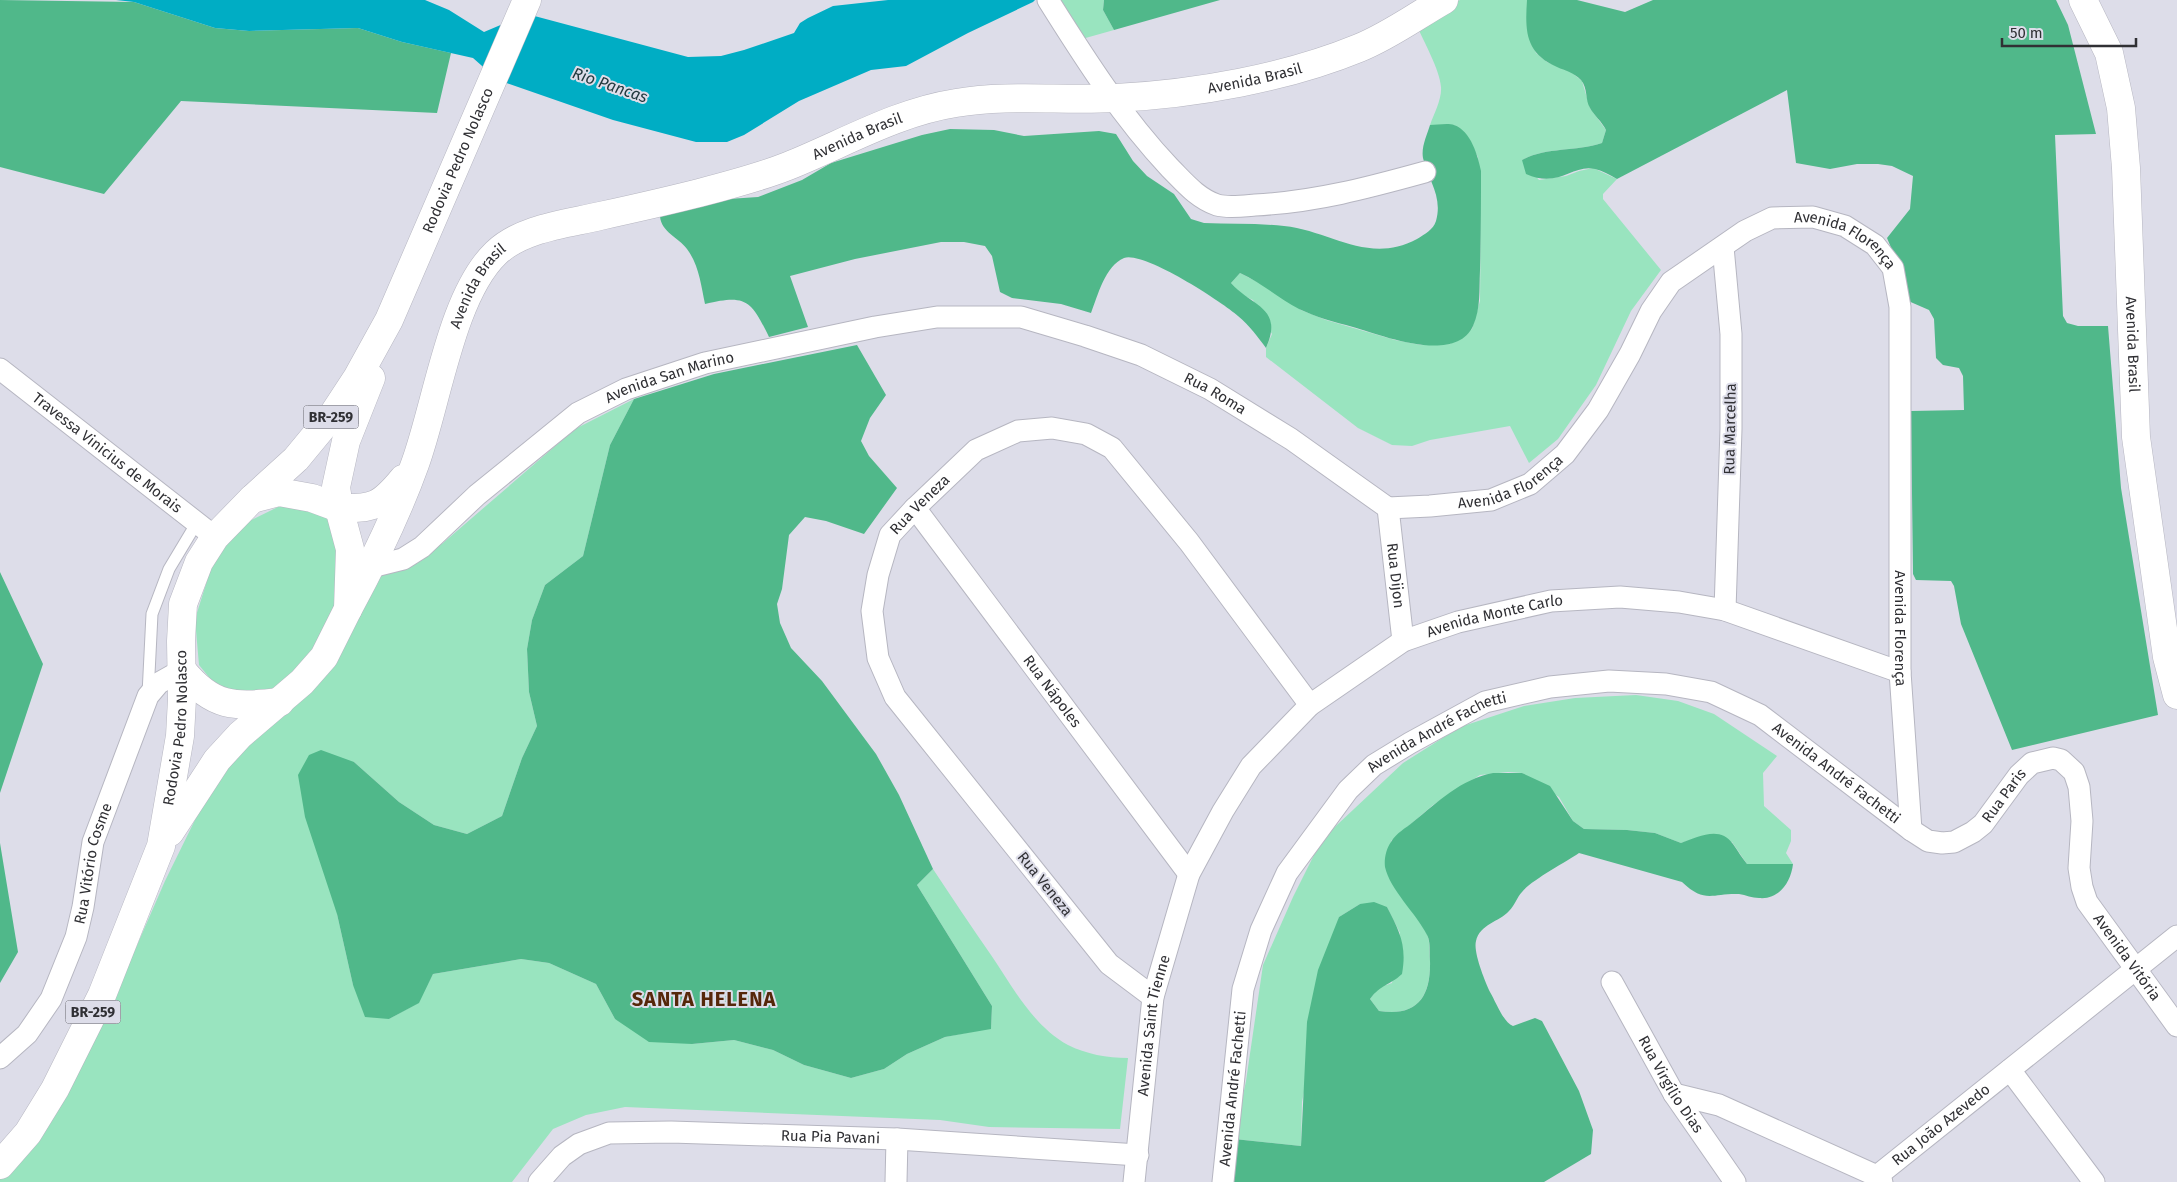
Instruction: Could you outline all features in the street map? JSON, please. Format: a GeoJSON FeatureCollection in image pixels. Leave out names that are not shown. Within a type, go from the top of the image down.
{"type":"FeatureCollection","features":[{"type":"Feature","properties":{"kind":"main road","name":"Rodovia Pedro Nolasco"},"geometry":{"type":"LineString","coordinates":[[0,1165],[28,1133],[55,1089],[102,995],[161,846],[180,736],[182,670],[180,641],[183,604],[198,562],[205,530],[252,499],[296,459],[334,413],[357,378],[389,320],[527,0]]}},
{"type":"Feature","properties":{"kind":"main road","name":"Avenida Brasil"},"geometry":{"type":"LineString","coordinates":[[348,609],[371,567],[415,465],[459,318],[476,277],[498,251],[522,236],[556,226],[728,186],[786,167],[911,114],[946,105],[999,98],[1112,98],[1183,93],[1248,80],[1318,62],[1362,47],[1444,0]]}},
{"type":"Feature","properties":{"kind":"main road","name":"Avenida Brasil"},"geometry":{"type":"LineString","coordinates":[[2083,0],[2108,53],[2121,108],[2126,168],[2136,437],[2167,657],[2177,694]]}},
{"type":"Feature","properties":{"kind":"main road","name":"Rodovia Pedro Nolasco"},"geometry":{"type":"LineString","coordinates":[[280,702],[302,682],[324,656],[348,609],[350,549],[339,508],[336,487],[346,441],[378,359],[389,320]]}},
{"type":"Feature","properties":{"kind":"main road","name":"Avenida Brasil"},"geometry":{"type":"LineString","coordinates":[[339,508],[360,509],[376,505],[388,497],[415,465]]}},
{"type":"Feature","properties":{"kind":"main road"},"geometry":{"type":"LineString","coordinates":[[252,499],[279,492],[312,498],[339,508]]}},
{"type":"Feature","properties":{"kind":"main road"},"geometry":{"type":"LineString","coordinates":[[182,670],[193,684],[209,696],[226,703],[248,705],[280,702]]}},
{"type":"Feature","properties":{"kind":"main road","name":"BR-259"},"geometry":{"type":"LineString","coordinates":[[161,846],[217,760],[240,735],[280,702]]}},
{"type":"Feature","properties":{"kind":"street"},"geometry":{"type":"LineString","coordinates":[[1054,8],[1112,98],[1154,151],[1197,195],[1218,205],[1291,203],[1347,193],[1425,172]]}},
{"type":"Feature","properties":{"kind":"street","name":"Avenida Florença"},"geometry":{"type":"LineString","coordinates":[[1388,508],[1491,500],[1530,484],[1565,454],[1598,410],[1630,354],[1651,311],[1671,282],[1745,232],[1772,218],[1813,217],[1845,226],[1875,246],[1893,268],[1900,307],[1900,672],[1910,830]]}},
{"type":"Feature","properties":{"kind":"street","name":"Rua Marcelha"},"geometry":{"type":"LineString","coordinates":[[1723,248],[1731,334],[1731,428],[1725,610]]}},
{"type":"Feature","properties":{"kind":"street","name":"Avenida San Marino"},"geometry":{"type":"LineString","coordinates":[[371,567],[403,559],[422,547],[477,495],[578,413],[626,389],[705,363],[875,326],[937,317],[1021,317]]}},
{"type":"Feature","properties":{"kind":"street","name":"Rua Roma"},"geometry":{"type":"LineString","coordinates":[[1021,317],[1141,355],[1210,389],[1291,439],[1388,508]]}},
{"type":"Feature","properties":{"kind":"street","name":"Travessa Vinicius de Morais"},"geometry":{"type":"LineString","coordinates":[[0,370],[205,530]]}},
{"type":"Feature","properties":{"kind":"street","name":"Rua Veneza"},"geometry":{"type":"LineString","coordinates":[[1153,997],[1108,964],[895,697],[878,658],[872,611],[878,575],[890,535],[915,508],[976,450],[1018,431],[1052,428],[1086,434],[1112,448],[1189,542],[1310,705]]}},
{"type":"Feature","properties":{"kind":"street","name":"Rua Nápoles"},"geometry":{"type":"LineString","coordinates":[[915,508],[1189,874]]}},
{"type":"Feature","properties":{"kind":"street","name":"Rua Dijon"},"geometry":{"type":"LineString","coordinates":[[1388,508],[1403,641]]}},
{"type":"Feature","properties":{"kind":"street","name":"Avenida Monte Carlo"},"geometry":{"type":"LineString","coordinates":[[1189,874],[1223,811],[1251,766],[1310,705],[1403,641],[1458,622],[1550,601],[1620,597],[1679,602],[1725,610],[1900,672]]}},
{"type":"Feature","properties":{"kind":"street","name":"Rua Vitório Cosme"},"geometry":{"type":"LineString","coordinates":[[0,1058],[27,1034],[51,999],[76,937],[83,907],[93,842],[148,696],[159,683],[182,670]]}},
{"type":"Feature","properties":{"kind":"street","name":"Avenida André Fachetti"},"geometry":{"type":"LineString","coordinates":[[1223,1182],[1243,989],[1261,930],[1287,873],[1348,790],[1374,765],[1485,702],[1550,687],[1609,681],[1666,684],[1711,692],[1760,715],[1910,830]]}},
{"type":"Feature","properties":{"kind":"street","name":"Rua Paris"},"geometry":{"type":"LineString","coordinates":[[1910,830],[1928,841],[1954,842],[1973,832],[1983,824],[2019,775],[2032,763],[2053,758],[2061,760],[2074,772],[2079,786],[2082,821],[2079,868],[2082,887]]}},
{"type":"Feature","properties":{"kind":"street","name":"Avenida Saint Tienne"},"geometry":{"type":"LineString","coordinates":[[1134,1182],[1153,997],[1189,874]]}},
{"type":"Feature","properties":{"kind":"street","name":"Avenida Vitória"},"geometry":{"type":"LineString","coordinates":[[2082,887],[2098,919],[2177,1026]]}},
{"type":"Feature","properties":{"kind":"street","name":"Rua João Azevedo"},"geometry":{"type":"LineString","coordinates":[[1674,1094],[1719,1105],[1880,1179],[2010,1070],[2177,936]]}},
{"type":"Feature","properties":{"kind":"street","name":"Rua Virgílio Dias"},"geometry":{"type":"LineString","coordinates":[[1612,982],[1674,1094],[1735,1182]]}},
{"type":"Feature","properties":{"kind":"street"},"geometry":{"type":"LineString","coordinates":[[2010,1070],[2094,1182]]}},
{"type":"Feature","properties":{"kind":"street","name":"Rua Pia Pavani"},"geometry":{"type":"LineString","coordinates":[[539,1182],[562,1156],[579,1144],[609,1133],[671,1132],[897,1138],[1138,1155]]}},
{"type":"Feature","properties":{"kind":"street"},"geometry":{"type":"LineString","coordinates":[[896,1182],[897,1138]]}},
{"type":"Feature","properties":{"kind":"lane"},"geometry":{"type":"LineString","coordinates":[[148,696],[152,614],[168,569],[205,530]]}},
{"type":"Feature","properties":{"kind":"green space"},"geometry":{"type":"Polygon","coordinates":[[[0,0],[134,2],[215,28],[249,31],[358,28],[402,42],[451,53],[437,113],[181,101],[104,194],[0,167],[0,0]]]}},
{"type":"Feature","properties":{"kind":"green space"},"geometry":{"type":"Polygon","coordinates":[[[1059,0],[1104,0],[1103,10],[1114,30],[1082,39],[1059,0]]]}},
{"type":"Feature","properties":{"kind":"green space"},"geometry":{"type":"Polygon","coordinates":[[[1104,0],[1220,0],[1114,30],[1103,10],[1104,0]]]}},
{"type":"Feature","properties":{"kind":"green space"},"geometry":{"type":"Polygon","coordinates":[[[1460,0],[1527,0],[1527,27],[1536,53],[1547,62],[1571,72],[1582,81],[1590,108],[1606,130],[1602,143],[1581,148],[1540,153],[1522,160],[1539,180],[1566,176],[1593,168],[1617,179],[1603,194],[1603,199],[1661,270],[1631,311],[1596,385],[1558,439],[1529,463],[1510,426],[1430,440],[1412,446],[1392,445],[1358,428],[1266,357],[1266,348],[1272,334],[1253,300],[1240,294],[1231,283],[1240,273],[1265,286],[1301,310],[1326,320],[1395,340],[1421,345],[1450,344],[1472,329],[1480,301],[1481,202],[1478,157],[1465,134],[1454,125],[1430,125],[1439,101],[1441,87],[1434,64],[1416,24],[1460,0]]]}},
{"type":"Feature","properties":{"kind":"green space"},"geometry":{"type":"Polygon","coordinates":[[[1527,0],[1577,0],[1625,12],[1653,0],[2056,0],[2068,25],[2096,134],[2055,135],[2063,316],[2067,323],[2078,326],[2108,326],[2121,488],[2158,715],[2012,750],[1961,624],[1954,586],[1951,581],[1916,580],[1913,574],[1911,411],[1964,410],[1963,376],[1959,368],[1943,365],[1936,358],[1934,319],[1929,310],[1906,300],[1898,264],[1887,238],[1910,209],[1913,176],[1892,166],[1878,164],[1857,164],[1830,169],[1796,163],[1787,90],[1617,179],[1601,171],[1587,168],[1547,179],[1526,174],[1522,160],[1540,153],[1581,148],[1602,143],[1606,130],[1590,108],[1585,87],[1581,80],[1572,73],[1546,61],[1533,48],[1527,31],[1527,0]]]}},
{"type":"Feature","properties":{"kind":"green space"},"geometry":{"type":"Polygon","coordinates":[[[1452,124],[1460,128],[1469,138],[1476,151],[1481,171],[1481,233],[1476,319],[1464,338],[1451,344],[1435,346],[1399,340],[1319,317],[1299,309],[1256,281],[1240,273],[1231,283],[1263,309],[1271,324],[1271,334],[1266,348],[1242,320],[1216,300],[1183,279],[1148,262],[1134,258],[1124,258],[1112,267],[1103,282],[1091,313],[1061,304],[1012,298],[1000,292],[992,256],[985,246],[964,242],[941,242],[855,259],[790,276],[808,327],[769,337],[757,315],[746,303],[739,300],[730,300],[705,304],[699,275],[691,255],[663,226],[660,216],[684,202],[758,197],[802,180],[831,163],[922,135],[950,129],[994,130],[1024,136],[1099,131],[1116,134],[1133,161],[1147,176],[1174,194],[1191,219],[1204,223],[1284,226],[1301,229],[1366,248],[1382,249],[1399,246],[1417,239],[1435,224],[1438,204],[1423,158],[1423,150],[1430,125],[1452,124]]]}},
{"type":"Feature","properties":{"kind":"green space"},"geometry":{"type":"Polygon","coordinates":[[[857,345],[886,395],[870,418],[861,441],[869,456],[897,488],[864,534],[826,521],[805,517],[789,535],[782,589],[777,604],[780,623],[791,648],[822,681],[876,754],[899,795],[933,869],[917,885],[992,1006],[991,1029],[945,1037],[907,1054],[884,1069],[851,1078],[804,1065],[773,1050],[734,1040],[692,1044],[649,1042],[615,1019],[596,984],[549,963],[521,959],[433,974],[419,1003],[389,1019],[365,1017],[353,985],[337,914],[305,817],[298,775],[309,755],[321,750],[354,762],[399,802],[434,825],[467,834],[502,816],[522,758],[537,726],[529,692],[527,649],[532,620],[545,585],[583,556],[610,445],[634,399],[714,374],[857,345]]]}},
{"type":"Feature","properties":{"kind":"green space"},"geometry":{"type":"Polygon","coordinates":[[[634,399],[610,445],[583,556],[545,585],[532,620],[527,649],[529,692],[537,726],[522,758],[502,816],[467,834],[434,825],[399,802],[354,762],[337,914],[353,985],[389,1019],[418,1003],[433,974],[521,959],[549,963],[596,984],[615,1019],[692,1044],[734,1040],[773,1050],[804,1065],[851,1078],[884,1069],[907,1054],[945,1037],[991,1028],[992,1006],[917,885],[933,869],[1015,992],[1044,1027],[1068,1045],[1082,1051],[1128,1058],[1120,1129],[989,1127],[940,1120],[625,1107],[586,1115],[553,1129],[512,1182],[0,1182],[0,1176],[22,1156],[68,1094],[101,1028],[165,881],[221,767],[288,700],[366,576],[401,567],[443,543],[575,429],[634,399]]]}},
{"type":"Feature","properties":{"kind":"green space"},"geometry":{"type":"Polygon","coordinates":[[[315,502],[336,528],[341,574],[331,621],[302,670],[268,699],[226,698],[199,665],[195,619],[211,568],[235,528],[282,505],[315,502]]]}},
{"type":"Feature","properties":{"kind":"green space"},"geometry":{"type":"Polygon","coordinates":[[[0,572],[43,664],[0,793],[0,572]]]}},
{"type":"Feature","properties":{"kind":"green space"},"geometry":{"type":"Polygon","coordinates":[[[1636,695],[1678,701],[1714,714],[1777,756],[1763,773],[1764,806],[1791,830],[1791,841],[1786,853],[1793,864],[1747,864],[1732,842],[1694,839],[1681,843],[1655,833],[1584,829],[1573,821],[1559,797],[1522,773],[1508,772],[1480,775],[1433,805],[1391,841],[1406,901],[1424,927],[1429,939],[1430,973],[1425,994],[1413,1007],[1404,1011],[1379,1011],[1370,999],[1378,988],[1392,983],[1400,933],[1387,907],[1360,904],[1339,917],[1302,1102],[1301,1146],[1234,1139],[1246,1081],[1263,965],[1293,897],[1322,839],[1403,763],[1460,727],[1524,706],[1575,698],[1636,695]]]}},
{"type":"Feature","properties":{"kind":"green space"},"geometry":{"type":"Polygon","coordinates":[[[1493,773],[1522,773],[1550,786],[1573,821],[1584,829],[1655,833],[1681,843],[1708,834],[1722,835],[1728,838],[1747,864],[1793,864],[1790,877],[1778,893],[1766,898],[1754,898],[1739,894],[1709,896],[1697,893],[1682,882],[1579,853],[1532,883],[1520,894],[1505,915],[1481,931],[1476,941],[1478,959],[1488,987],[1500,1011],[1509,1024],[1513,1026],[1535,1018],[1542,1021],[1579,1091],[1593,1130],[1591,1154],[1544,1182],[1231,1182],[1234,1139],[1301,1146],[1307,1022],[1318,970],[1339,917],[1360,904],[1374,902],[1387,907],[1396,924],[1403,947],[1402,974],[1378,990],[1370,999],[1379,1011],[1392,1012],[1403,1011],[1419,1002],[1428,985],[1430,974],[1428,938],[1392,884],[1385,867],[1385,857],[1389,845],[1398,833],[1450,792],[1471,780],[1493,773]]]}},
{"type":"Feature","properties":{"kind":"green space"},"geometry":{"type":"Polygon","coordinates":[[[0,843],[18,952],[0,983],[0,843]]]}},
{"type":"Feature","properties":{"kind":"water","name":"Rio Pancas"},"geometry":{"type":"Polygon","coordinates":[[[116,0],[425,0],[449,10],[484,32],[527,14],[688,57],[721,56],[794,33],[800,23],[833,6],[888,0],[1035,0],[906,66],[871,70],[799,101],[744,135],[727,142],[696,142],[613,120],[498,80],[473,58],[402,42],[358,28],[249,31],[215,28],[134,2],[116,0]]]}},
{"type":"Feature","properties":{"kind":"district","name":"SANTA HELENA"},"geometry":{"type":"Point","coordinates":[704,999]}}]}
